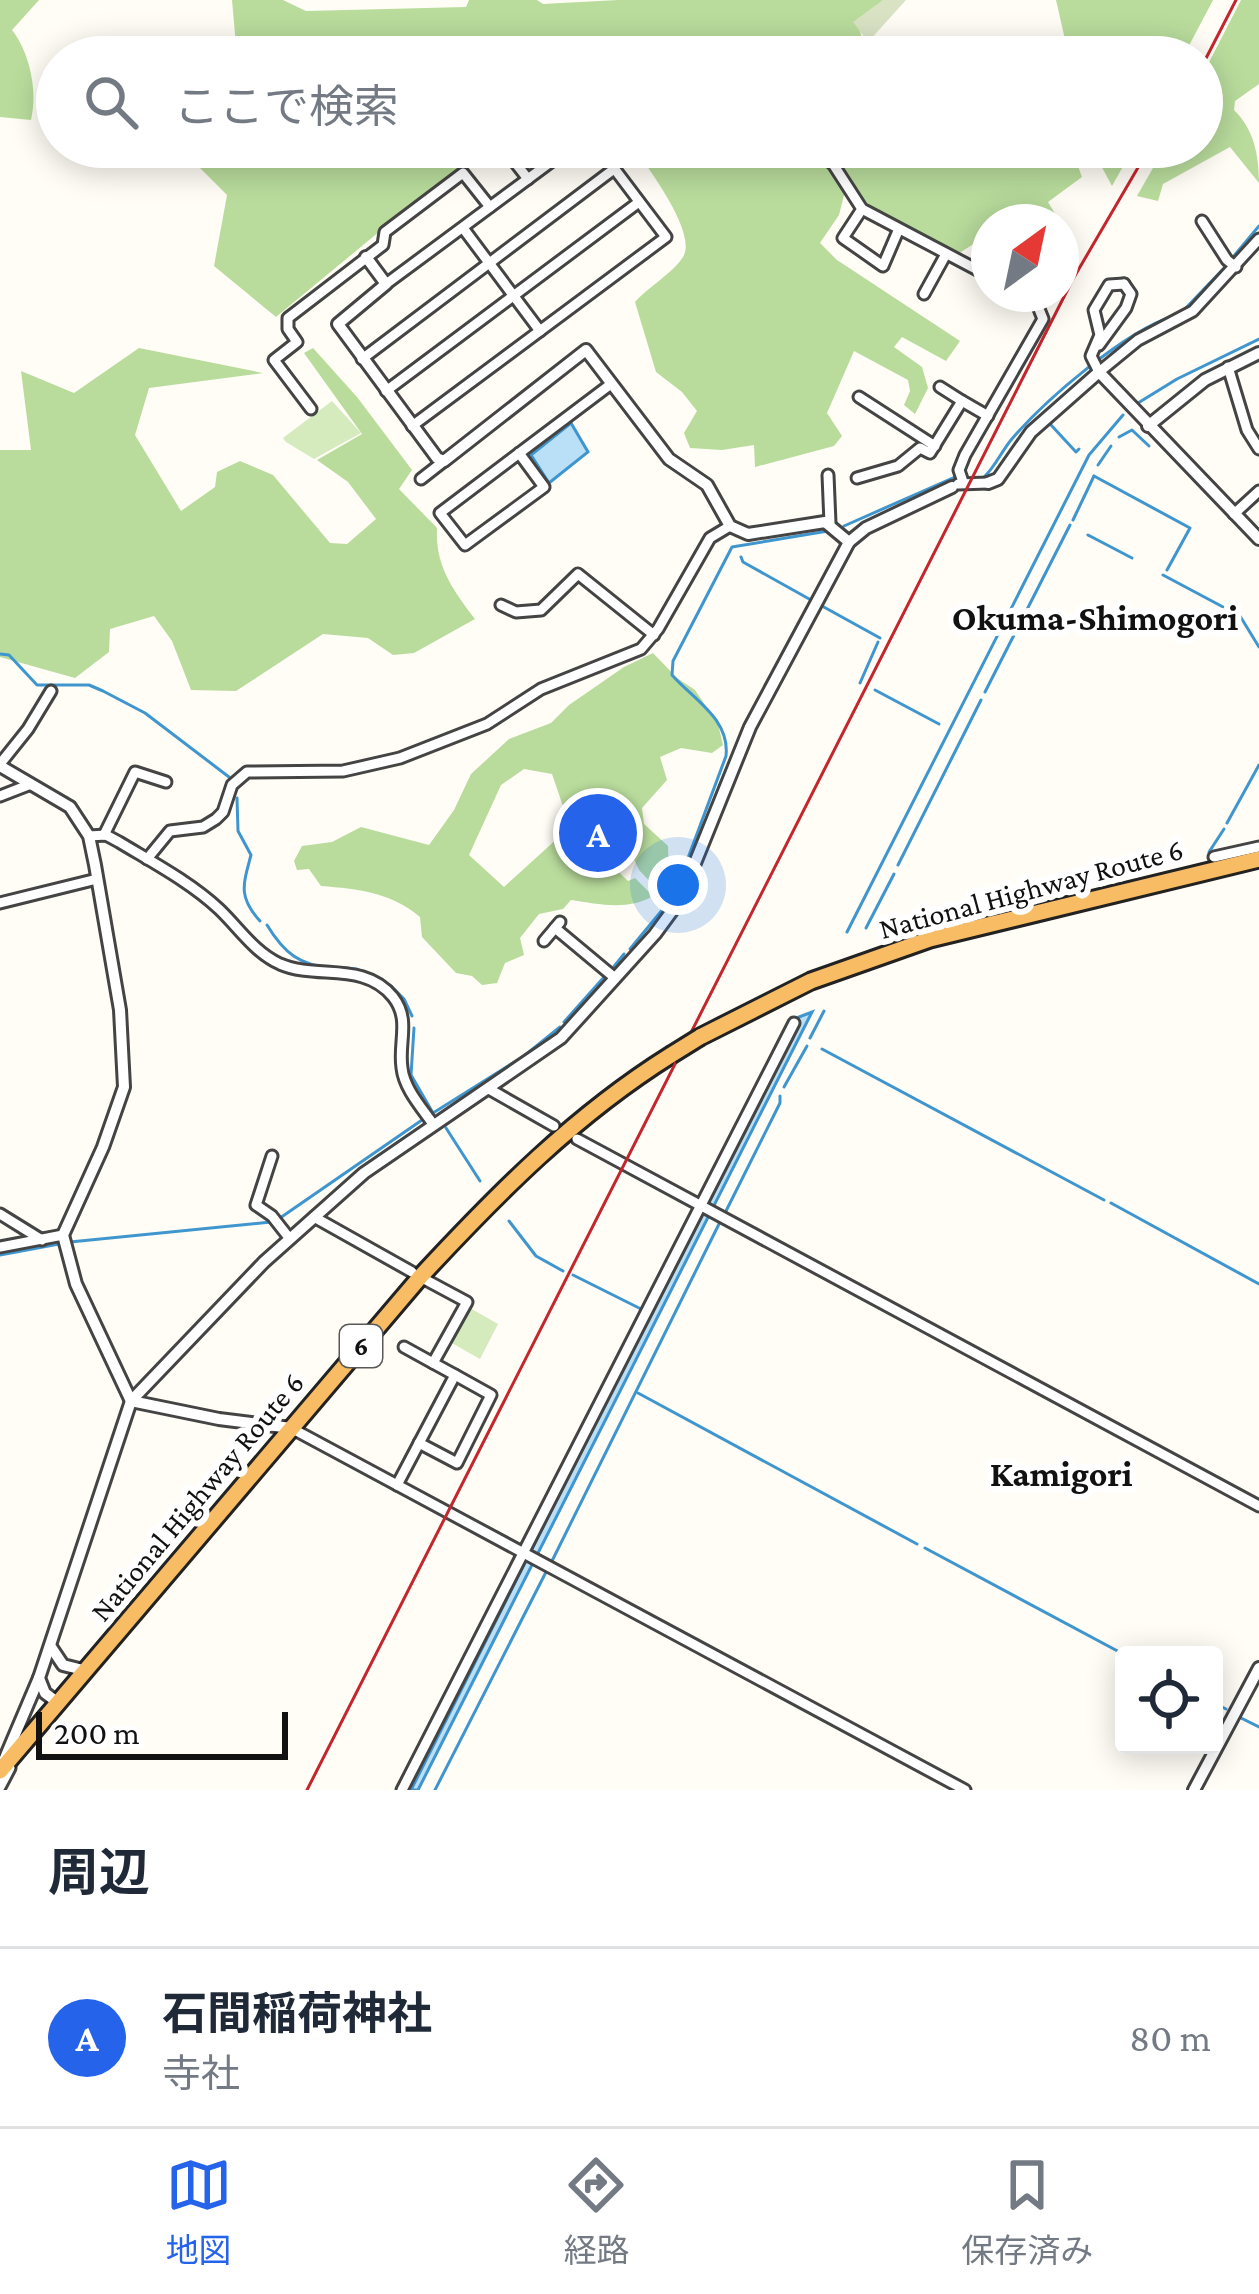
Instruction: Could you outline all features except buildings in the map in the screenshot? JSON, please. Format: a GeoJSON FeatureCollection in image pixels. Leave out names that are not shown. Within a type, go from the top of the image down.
{"type":"FeatureCollection","features":[{"type":"Feature","properties":{"kind":"highway","name":"National Highway Route 6"},"geometry":{"type":"LineString","coordinates":[[0,1769],[421,1276],[502,1190],[595,1108],[700,1037],[812,981],[996,920],[1259,859]]}},
{"type":"Feature","properties":{"kind":"street"},"geometry":{"type":"LineString","coordinates":[[519,168],[528,179]]}},
{"type":"Feature","properties":{"kind":"street"},"geometry":{"type":"LineString","coordinates":[[444,460],[436,458],[338,324],[543,168]]}},
{"type":"Feature","properties":{"kind":"street"},"geometry":{"type":"LineString","coordinates":[[836,168],[862,209],[971,267]]}},
{"type":"Feature","properties":{"kind":"street"},"geometry":{"type":"LineString","coordinates":[[362,358],[614,170],[666,237],[412,426]]}},
{"type":"Feature","properties":{"kind":"street"},"geometry":{"type":"LineString","coordinates":[[310,409],[274,360],[298,342],[288,329],[288,318],[382,245],[385,232],[463,172],[490,207]]}},
{"type":"Feature","properties":{"kind":"street"},"geometry":{"type":"LineString","coordinates":[[386,391],[639,202]]}},
{"type":"Feature","properties":{"kind":"street"},"geometry":{"type":"LineString","coordinates":[[862,209],[843,238],[884,266],[898,231]]}},
{"type":"Feature","properties":{"kind":"street"},"geometry":{"type":"LineString","coordinates":[[1202,220],[1236,267]]}},
{"type":"Feature","properties":{"kind":"street"},"geometry":{"type":"LineString","coordinates":[[463,228],[540,331]]}},
{"type":"Feature","properties":{"kind":"street"},"geometry":{"type":"LineString","coordinates":[[0,1769],[39,1678],[131,1401],[290,1239],[364,1173],[561,1039],[615,978],[680,900],[743,740],[849,542],[866,528],[957,484],[998,479],[1031,432],[1096,368],[1193,311],[1259,239]]}},
{"type":"Feature","properties":{"kind":"street"},"geometry":{"type":"LineString","coordinates":[[924,294],[946,254]]}},
{"type":"Feature","properties":{"kind":"street"},"geometry":{"type":"LineString","coordinates":[[366,257],[386,284]]}},
{"type":"Feature","properties":{"kind":"street"},"geometry":{"type":"LineString","coordinates":[[1096,368],[1096,349],[1129,304],[1124,284],[1108,280],[1092,303],[1090,317],[1100,335],[1091,350],[1096,368],[1259,539]]}},
{"type":"Feature","properties":{"kind":"street"},"geometry":{"type":"LineString","coordinates":[[957,484],[964,455],[1043,320],[1040,312]]}},
{"type":"Feature","properties":{"kind":"street"},"geometry":{"type":"LineString","coordinates":[[421,479],[586,350],[669,459],[703,480],[730,526],[748,534],[830,523]]}},
{"type":"Feature","properties":{"kind":"street"},"geometry":{"type":"LineString","coordinates":[[1148,426],[1181,397],[1259,353]]}},
{"type":"Feature","properties":{"kind":"street"},"geometry":{"type":"LineString","coordinates":[[1228,368],[1247,430],[1259,449]]}},
{"type":"Feature","properties":{"kind":"street"},"geometry":{"type":"LineString","coordinates":[[519,453],[544,487],[465,545],[440,513],[519,453],[611,384]]}},
{"type":"Feature","properties":{"kind":"street"},"geometry":{"type":"LineString","coordinates":[[940,387],[988,416]]}},
{"type":"Feature","properties":{"kind":"street"},"geometry":{"type":"LineString","coordinates":[[859,397],[935,446]]}},
{"type":"Feature","properties":{"kind":"street"},"geometry":{"type":"LineString","coordinates":[[856,478],[898,466],[920,448],[930,453],[962,401]]}},
{"type":"Feature","properties":{"kind":"street"},"geometry":{"type":"LineString","coordinates":[[828,475],[830,523],[849,542]]}},
{"type":"Feature","properties":{"kind":"street"},"geometry":{"type":"LineString","coordinates":[[1234,514],[1259,491]]}},
{"type":"Feature","properties":{"kind":"street"},"geometry":{"type":"LineString","coordinates":[[147,859],[170,831],[202,827],[216,819],[232,785],[247,772],[343,771],[400,758],[488,724],[542,689],[645,647],[710,538],[730,526]]}},
{"type":"Feature","properties":{"kind":"street"},"geometry":{"type":"LineString","coordinates":[[501,605],[516,611],[541,610],[578,574],[654,635]]}},
{"type":"Feature","properties":{"kind":"street"},"geometry":{"type":"LineString","coordinates":[[51,691],[0,765],[70,807],[89,836],[120,1010],[124,1087],[63,1235],[76,1284],[131,1401]]}},
{"type":"Feature","properties":{"kind":"street"},"geometry":{"type":"LineString","coordinates":[[104,836],[135,772],[166,782]]}},
{"type":"Feature","properties":{"kind":"street"},"geometry":{"type":"LineString","coordinates":[[0,796],[31,784]]}},
{"type":"Feature","properties":{"kind":"street"},"geometry":{"type":"LineString","coordinates":[[89,836],[104,836],[147,859],[217,907],[261,953],[279,963],[358,975],[392,995],[405,1027],[403,1075],[433,1124]]}},
{"type":"Feature","properties":{"kind":"street"},"geometry":{"type":"LineString","coordinates":[[1214,857],[1259,847]]}},
{"type":"Feature","properties":{"kind":"street"},"geometry":{"type":"LineString","coordinates":[[0,903],[97,879]]}},
{"type":"Feature","properties":{"kind":"street"},"geometry":{"type":"LineString","coordinates":[[544,941],[558,925],[615,978]]}},
{"type":"Feature","properties":{"kind":"street"},"geometry":{"type":"LineString","coordinates":[[402,1790],[706,1207],[794,1022]]}},
{"type":"Feature","properties":{"kind":"street"},"geometry":{"type":"LineString","coordinates":[[489,1089],[554,1126]]}},
{"type":"Feature","properties":{"kind":"street"},"geometry":{"type":"LineString","coordinates":[[577,1139],[1259,1506]]}},
{"type":"Feature","properties":{"kind":"street"},"geometry":{"type":"LineString","coordinates":[[272,1156],[256,1205],[290,1239]]}},
{"type":"Feature","properties":{"kind":"street"},"geometry":{"type":"LineString","coordinates":[[0,1214],[42,1240]]}},
{"type":"Feature","properties":{"kind":"street"},"geometry":{"type":"LineString","coordinates":[[314,1217],[412,1272]]}},
{"type":"Feature","properties":{"kind":"street"},"geometry":{"type":"LineString","coordinates":[[0,1247],[63,1235]]}},
{"type":"Feature","properties":{"kind":"street"},"geometry":{"type":"LineString","coordinates":[[426,1280],[467,1303],[433,1363]]}},
{"type":"Feature","properties":{"kind":"street"},"geometry":{"type":"LineString","coordinates":[[404,1347],[491,1395],[457,1463],[419,1443]]}},
{"type":"Feature","properties":{"kind":"street"},"geometry":{"type":"LineString","coordinates":[[397,1485],[454,1375]]}},
{"type":"Feature","properties":{"kind":"street"},"geometry":{"type":"LineString","coordinates":[[131,1401],[290,1428],[965,1790]]}},
{"type":"Feature","properties":{"kind":"street"},"geometry":{"type":"LineString","coordinates":[[50,1647],[63,1665],[83,1670]]}},
{"type":"Feature","properties":{"kind":"street"},"geometry":{"type":"LineString","coordinates":[[1193,1790],[1259,1668]]}},
{"type":"Feature","properties":{"kind":"street"},"geometry":{"type":"LineString","coordinates":[[39,1678],[45,1693],[57,1702]]}},
{"type":"Feature","properties":{"kind":"street"},"geometry":{"type":"LineString","coordinates":[[0,1786],[25,1742]]}},
{"type":"Feature","properties":{"kind":"green space"},"geometry":{"type":"Polygon","coordinates":[[[0,0],[39,0],[12,30],[31,73],[31,120],[0,117],[0,0]]]}},
{"type":"Feature","properties":{"kind":"green space"},"geometry":{"type":"Polygon","coordinates":[[[232,0],[283,0],[306,11],[466,7],[469,0],[537,0],[543,4],[884,0],[857,23],[862,36],[235,36],[232,0]]]}},
{"type":"Feature","properties":{"kind":"green space"},"geometry":{"type":"Polygon","coordinates":[[[883,0],[906,0],[873,36],[864,36],[853,22],[883,0]]]}},
{"type":"Feature","properties":{"kind":"green space"},"geometry":{"type":"Polygon","coordinates":[[[1056,0],[1213,0],[1194,36],[1064,36],[1056,0]]]}},
{"type":"Feature","properties":{"kind":"green space"},"geometry":{"type":"Polygon","coordinates":[[[1241,0],[1259,0],[1259,84],[1235,101],[1234,110],[1254,144],[1259,183],[1230,147],[1223,151],[1223,36],[1241,0]]]}},
{"type":"Feature","properties":{"kind":"green space"},"geometry":{"type":"Polygon","coordinates":[[[200,168],[463,168],[437,184],[276,317],[214,266],[227,195],[200,168]]]}},
{"type":"Feature","properties":{"kind":"green space"},"geometry":{"type":"Polygon","coordinates":[[[648,168],[1079,168],[1082,177],[1049,204],[971,204],[971,246],[958,254],[859,197],[844,195],[839,215],[820,243],[837,260],[960,341],[946,361],[902,337],[894,347],[922,367],[928,388],[915,414],[904,405],[910,391],[908,380],[854,351],[827,413],[842,436],[834,446],[755,467],[754,445],[690,448],[684,433],[697,411],[656,372],[635,302],[683,257],[686,246],[678,217],[648,168]]]}},
{"type":"Feature","properties":{"kind":"green space"},"geometry":{"type":"Polygon","coordinates":[[[1102,168],[1122,168],[1112,186],[1102,168]]]}},
{"type":"Feature","properties":{"kind":"green space"},"geometry":{"type":"Polygon","coordinates":[[[1153,168],[1192,168],[1163,184],[1158,201],[1137,196],[1153,168]]]}},
{"type":"Feature","properties":{"kind":"green space"},"geometry":{"type":"Polygon","coordinates":[[[139,348],[263,373],[149,388],[135,435],[181,511],[215,487],[217,472],[240,461],[273,475],[330,543],[347,544],[376,519],[348,482],[317,460],[362,434],[304,353],[313,348],[412,470],[399,489],[437,528],[442,566],[475,619],[414,653],[393,655],[368,638],[323,634],[236,691],[191,690],[172,641],[154,616],[110,629],[109,652],[75,678],[0,657],[0,450],[31,450],[21,371],[74,393],[139,348]]]}},
{"type":"Feature","properties":{"kind":"green space"},"geometry":{"type":"Polygon","coordinates":[[[332,401],[361,433],[314,459],[286,442],[283,438],[332,401]]]}},
{"type":"Feature","properties":{"kind":"green space"},"geometry":{"type":"Polygon","coordinates":[[[653,653],[695,690],[718,724],[723,745],[712,753],[681,748],[660,757],[667,780],[642,808],[644,824],[668,846],[669,877],[659,891],[639,870],[626,842],[590,807],[578,824],[591,845],[628,881],[635,878],[653,896],[623,905],[571,900],[563,909],[539,914],[520,938],[524,955],[505,963],[497,983],[482,985],[472,976],[456,973],[422,937],[420,917],[409,909],[373,893],[321,886],[309,869],[297,870],[294,861],[302,846],[332,842],[361,827],[429,845],[454,810],[471,774],[509,739],[551,723],[624,667],[653,653]],[[524,769],[501,785],[469,855],[504,887],[570,827],[552,774],[524,769]]]}},
{"type":"Feature","properties":{"kind":"green space"},"geometry":{"type":"Polygon","coordinates":[[[470,1308],[498,1324],[480,1359],[450,1342],[470,1308]]]}},
{"type":"Feature","properties":{"kind":"water"},"geometry":{"type":"Polygon","coordinates":[[[571,423],[588,452],[549,483],[531,455],[571,423]]]}},
{"type":"Feature","properties":{"kind":"water"},"geometry":{"type":"Polygon","coordinates":[[[812,1012],[418,1790],[411,1790],[799,1017],[812,1012]]]}},
{"type":"Feature","properties":{"kind":"waterway"},"geometry":{"type":"LineString","coordinates":[[1233,257],[1259,226]]}},
{"type":"Feature","properties":{"kind":"waterway"},"geometry":{"type":"LineString","coordinates":[[1183,311],[1226,266]]}},
{"type":"Feature","properties":{"kind":"waterway"},"geometry":{"type":"LineString","coordinates":[[985,476],[1011,440],[1065,387],[1133,336],[1174,316]]}},
{"type":"Feature","properties":{"kind":"waterway"},"geometry":{"type":"LineString","coordinates":[[1138,403],[1259,339]]}},
{"type":"Feature","properties":{"kind":"waterway"},"geometry":{"type":"LineString","coordinates":[[847,932],[1089,455],[1123,415]]}},
{"type":"Feature","properties":{"kind":"waterway"},"geometry":{"type":"LineString","coordinates":[[1051,425],[1076,452],[1079,449]]}},
{"type":"Feature","properties":{"kind":"waterway"},"geometry":{"type":"LineString","coordinates":[[1119,437],[1132,430],[1149,446]]}},
{"type":"Feature","properties":{"kind":"waterway"},"geometry":{"type":"LineString","coordinates":[[1098,465],[1111,446]]}},
{"type":"Feature","properties":{"kind":"waterway"},"geometry":{"type":"LineString","coordinates":[[1094,476],[1190,528],[1167,570]]}},
{"type":"Feature","properties":{"kind":"waterway"},"geometry":{"type":"LineString","coordinates":[[1073,520],[1094,476]]}},
{"type":"Feature","properties":{"kind":"waterway"},"geometry":{"type":"LineString","coordinates":[[844,526],[955,477]]}},
{"type":"Feature","properties":{"kind":"waterway"},"geometry":{"type":"LineString","coordinates":[[985,692],[1070,525]]}},
{"type":"Feature","properties":{"kind":"waterway"},"geometry":{"type":"LineString","coordinates":[[688,858],[726,756],[726,743],[709,711],[672,675],[673,661],[732,547],[828,531]]}},
{"type":"Feature","properties":{"kind":"waterway"},"geometry":{"type":"LineString","coordinates":[[1088,535],[1132,558]]}},
{"type":"Feature","properties":{"kind":"waterway"},"geometry":{"type":"LineString","coordinates":[[741,557],[811,600]]}},
{"type":"Feature","properties":{"kind":"waterway"},"geometry":{"type":"LineString","coordinates":[[1163,575],[1240,616],[1259,647]]}},
{"type":"Feature","properties":{"kind":"waterway"},"geometry":{"type":"LineString","coordinates":[[822,606],[880,638]]}},
{"type":"Feature","properties":{"kind":"waterway"},"geometry":{"type":"LineString","coordinates":[[860,683],[878,642]]}},
{"type":"Feature","properties":{"kind":"waterway"},"geometry":{"type":"LineString","coordinates":[[0,654],[9,655],[37,685],[89,685],[145,713],[229,777]]}},
{"type":"Feature","properties":{"kind":"waterway"},"geometry":{"type":"LineString","coordinates":[[875,690],[939,724]]}},
{"type":"Feature","properties":{"kind":"waterway"},"geometry":{"type":"LineString","coordinates":[[898,865],[981,700]]}},
{"type":"Feature","properties":{"kind":"waterway"},"geometry":{"type":"LineString","coordinates":[[1227,823],[1259,765]]}},
{"type":"Feature","properties":{"kind":"waterway"},"geometry":{"type":"LineString","coordinates":[[237,798],[238,831],[251,855],[245,897],[260,921]]}},
{"type":"Feature","properties":{"kind":"waterway"},"geometry":{"type":"LineString","coordinates":[[1209,852],[1224,829]]}},
{"type":"Feature","properties":{"kind":"waterway"},"geometry":{"type":"LineString","coordinates":[[630,949],[668,903],[685,865]]}},
{"type":"Feature","properties":{"kind":"waterway"},"geometry":{"type":"LineString","coordinates":[[866,928],[894,874]]}},
{"type":"Feature","properties":{"kind":"waterway"},"geometry":{"type":"LineString","coordinates":[[267,925],[294,956],[333,968]]}},
{"type":"Feature","properties":{"kind":"waterway"},"geometry":{"type":"LineString","coordinates":[[612,969],[624,954]]}},
{"type":"Feature","properties":{"kind":"waterway"},"geometry":{"type":"LineString","coordinates":[[342,968],[383,981]]}},
{"type":"Feature","properties":{"kind":"waterway"},"geometry":{"type":"LineString","coordinates":[[564,1022],[605,976]]}},
{"type":"Feature","properties":{"kind":"waterway"},"geometry":{"type":"LineString","coordinates":[[391,986],[412,1016]]}},
{"type":"Feature","properties":{"kind":"waterway"},"geometry":{"type":"LineString","coordinates":[[810,1038],[824,1011]]}},
{"type":"Feature","properties":{"kind":"waterway"},"geometry":{"type":"LineString","coordinates":[[414,1028],[411,1075],[433,1113],[524,1056],[560,1027]]}},
{"type":"Feature","properties":{"kind":"waterway"},"geometry":{"type":"LineString","coordinates":[[784,1087],[807,1046]]}},
{"type":"Feature","properties":{"kind":"waterway"},"geometry":{"type":"LineString","coordinates":[[822,1049],[1104,1200]]}},
{"type":"Feature","properties":{"kind":"waterway"},"geometry":{"type":"LineString","coordinates":[[725,1213],[780,1096]]}},
{"type":"Feature","properties":{"kind":"waterway"},"geometry":{"type":"LineString","coordinates":[[280,1218],[422,1120]]}},
{"type":"Feature","properties":{"kind":"waterway"},"geometry":{"type":"LineString","coordinates":[[446,1128],[480,1181]]}},
{"type":"Feature","properties":{"kind":"waterway"},"geometry":{"type":"LineString","coordinates":[[1111,1203],[1259,1284]]}},
{"type":"Feature","properties":{"kind":"waterway"},"geometry":{"type":"LineString","coordinates":[[509,1221],[536,1256],[563,1271]]}},
{"type":"Feature","properties":{"kind":"waterway"},"geometry":{"type":"LineString","coordinates":[[70,1242],[271,1222]]}},
{"type":"Feature","properties":{"kind":"waterway"},"geometry":{"type":"LineString","coordinates":[[551,1563],[720,1222]]}},
{"type":"Feature","properties":{"kind":"waterway"},"geometry":{"type":"LineString","coordinates":[[0,1255],[59,1244]]}},
{"type":"Feature","properties":{"kind":"waterway"},"geometry":{"type":"LineString","coordinates":[[573,1275],[641,1309]]}},
{"type":"Feature","properties":{"kind":"waterway"},"geometry":{"type":"LineString","coordinates":[[638,1393],[917,1544]]}},
{"type":"Feature","properties":{"kind":"waterway"},"geometry":{"type":"LineString","coordinates":[[925,1548],[1115,1650]]}},
{"type":"Feature","properties":{"kind":"waterway"},"geometry":{"type":"LineString","coordinates":[[435,1790],[546,1572]]}},
{"type":"Feature","properties":{"kind":"waterway"},"geometry":{"type":"LineString","coordinates":[[1241,1718],[1259,1727]]}},
{"type":"Feature","properties":{"kind":"railway"},"geometry":{"type":"LineString","coordinates":[[1217,36],[1236,0]]}},
{"type":"Feature","properties":{"kind":"railway"},"geometry":{"type":"LineString","coordinates":[[307,1790],[1073,279],[1138,168]]}},
{"type":"Feature","properties":{"kind":"place","name":"石間稲荷神社"},"geometry":{"type":"Point","coordinates":[598,833]}},
{"type":"Feature","properties":{"kind":"district","name":"Okuma-Shimogori"},"geometry":{"type":"Point","coordinates":[1095,617]}},
{"type":"Feature","properties":{"kind":"district","name":"Kamigori"},"geometry":{"type":"Point","coordinates":[1061,1473]}}]}
